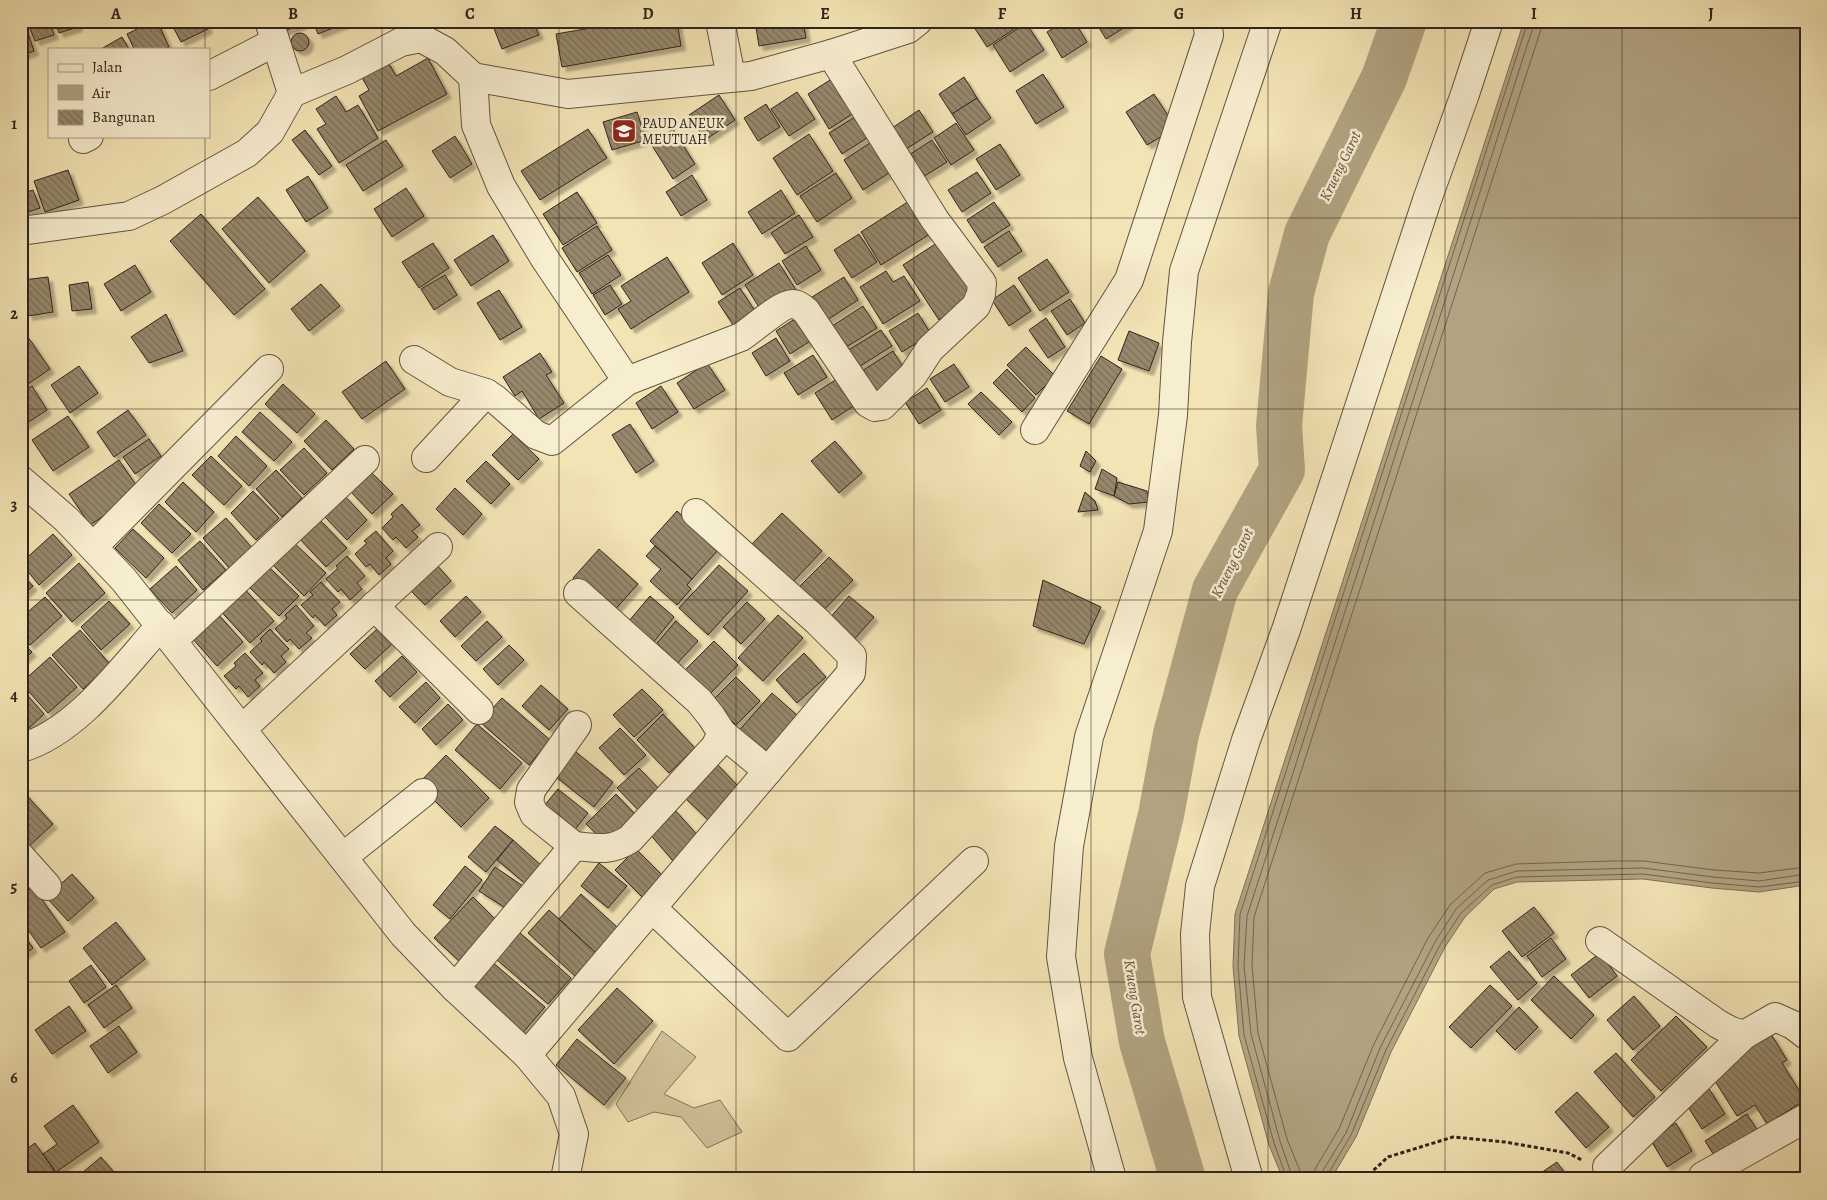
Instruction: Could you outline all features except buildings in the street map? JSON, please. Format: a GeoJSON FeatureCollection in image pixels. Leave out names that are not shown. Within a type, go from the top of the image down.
{"type":"FeatureCollection","features":[{"type":"Feature","properties":{"kind":"street"},"geometry":{"type":"LineString","coordinates":[[720,21],[731,77]]}},
{"type":"Feature","properties":{"kind":"street"},"geometry":{"type":"LineString","coordinates":[[21,231],[129,216],[163,200],[247,153],[270,132],[292,93],[347,70],[401,42],[422,38],[445,51],[473,77],[568,94],[751,76],[908,30],[918,21]]}},
{"type":"Feature","properties":{"kind":"street"},"geometry":{"type":"LineString","coordinates":[[1035,430],[1129,280],[1209,35],[1207,21]]}},
{"type":"Feature","properties":{"kind":"street"},"geometry":{"type":"LineString","coordinates":[[1112,1179],[1078,1058],[1061,957],[1069,846],[1089,737],[1158,531],[1173,415],[1177,342],[1184,271],[1268,21]]}},
{"type":"Feature","properties":{"kind":"street"},"geometry":{"type":"LineString","coordinates":[[1249,1179],[1197,997],[1195,934],[1200,886],[1246,740],[1286,630],[1424,210],[1489,21]]}},
{"type":"Feature","properties":{"kind":"street"},"geometry":{"type":"LineString","coordinates":[[210,75],[272,32],[292,93]]}},
{"type":"Feature","properties":{"kind":"street"},"geometry":{"type":"LineString","coordinates":[[414,360],[450,382],[486,393],[536,435],[552,441],[627,381],[741,338],[782,306],[790,304],[799,305],[806,311],[868,403],[875,408],[882,406],[913,374],[930,349],[976,306],[982,294],[982,283],[935,220],[830,54]]}},
{"type":"Feature","properties":{"kind":"street"},"geometry":{"type":"LineString","coordinates":[[473,77],[476,125],[501,186],[546,259],[627,381]]}},
{"type":"Feature","properties":{"kind":"street"},"geometry":{"type":"LineString","coordinates":[[93,547],[269,369]]}},
{"type":"Feature","properties":{"kind":"street"},"geometry":{"type":"LineString","coordinates":[[426,458],[486,393]]}},
{"type":"Feature","properties":{"kind":"street"},"geometry":{"type":"LineString","coordinates":[[21,748],[45,739],[83,711],[167,632],[365,460]]}},
{"type":"Feature","properties":{"kind":"street"},"geometry":{"type":"LineString","coordinates":[[21,480],[66,519],[124,580],[167,632],[403,934],[454,988],[527,1055],[561,1096],[574,1134],[565,1179]]}},
{"type":"Feature","properties":{"kind":"street"},"geometry":{"type":"LineString","coordinates":[[527,1055],[851,673],[852,656],[817,621],[696,514]]}},
{"type":"Feature","properties":{"kind":"street"},"geometry":{"type":"LineString","coordinates":[[242,729],[438,546]]}},
{"type":"Feature","properties":{"kind":"street"},"geometry":{"type":"LineString","coordinates":[[578,593],[699,701],[722,733],[768,771]]}},
{"type":"Feature","properties":{"kind":"street"},"geometry":{"type":"LineString","coordinates":[[374,606],[479,710]]}},
{"type":"Feature","properties":{"kind":"street"},"geometry":{"type":"LineString","coordinates":[[577,725],[531,790],[529,802],[534,814],[574,846],[601,848],[618,847],[630,839],[715,747],[722,733]]}},
{"type":"Feature","properties":{"kind":"street"},"geometry":{"type":"LineString","coordinates":[[342,857],[423,793]]}},
{"type":"Feature","properties":{"kind":"street"},"geometry":{"type":"LineString","coordinates":[[454,988],[574,846]]}},
{"type":"Feature","properties":{"kind":"street"},"geometry":{"type":"LineString","coordinates":[[21,857],[47,886]]}},
{"type":"Feature","properties":{"kind":"street"},"geometry":{"type":"LineString","coordinates":[[652,908],[788,1037],[974,861]]}},
{"type":"Feature","properties":{"kind":"street"},"geometry":{"type":"LineString","coordinates":[[1600,941],[1718,1024],[1730,1031],[1744,1035]]}},
{"type":"Feature","properties":{"kind":"street"},"geometry":{"type":"LineString","coordinates":[[1607,1167],[1744,1035],[1775,1017],[1793,1024],[1806,1035]]}},
{"type":"Feature","properties":{"kind":"street"},"geometry":{"type":"LineString","coordinates":[[1703,1176],[1806,1118]]}},
{"type":"Feature","properties":{"kind":"path"},"geometry":{"type":"LineString","coordinates":[[1364,1179],[1388,1157],[1453,1137],[1505,1142],[1568,1153],[1589,1164],[1607,1167]]}},
{"type":"Feature","properties":{"kind":"shaded area"},"geometry":{"type":"Polygon","coordinates":[[[662,1031],[696,1057],[664,1094],[694,1108],[720,1100],[742,1132],[707,1148],[681,1117],[654,1112],[628,1122],[616,1104],[662,1031]]]}},
{"type":"Feature","properties":{"kind":"water"},"geometry":{"type":"Polygon","coordinates":[[[1524,21],[1806,21],[1806,885],[1759,892],[1643,879],[1517,882],[1494,889],[1465,917],[1445,947],[1391,1052],[1356,1137],[1331,1179],[1283,1179],[1269,1145],[1239,1036],[1233,966],[1235,914],[1524,21]]]}},
{"type":"Feature","properties":{"kind":"waterway","name":"Krueng Garot"},"geometry":{"type":"LineString","coordinates":[[1183,1179],[1142,1042],[1127,954],[1161,815],[1176,734],[1215,590],[1282,470],[1279,426],[1291,293],[1307,234],[1384,78],[1404,21]]}},
{"type":"Feature","properties":{"kind":"place","name":"PAUD ANEUK MEUTUAH"},"geometry":{"type":"Point","coordinates":[624,131]}}]}
